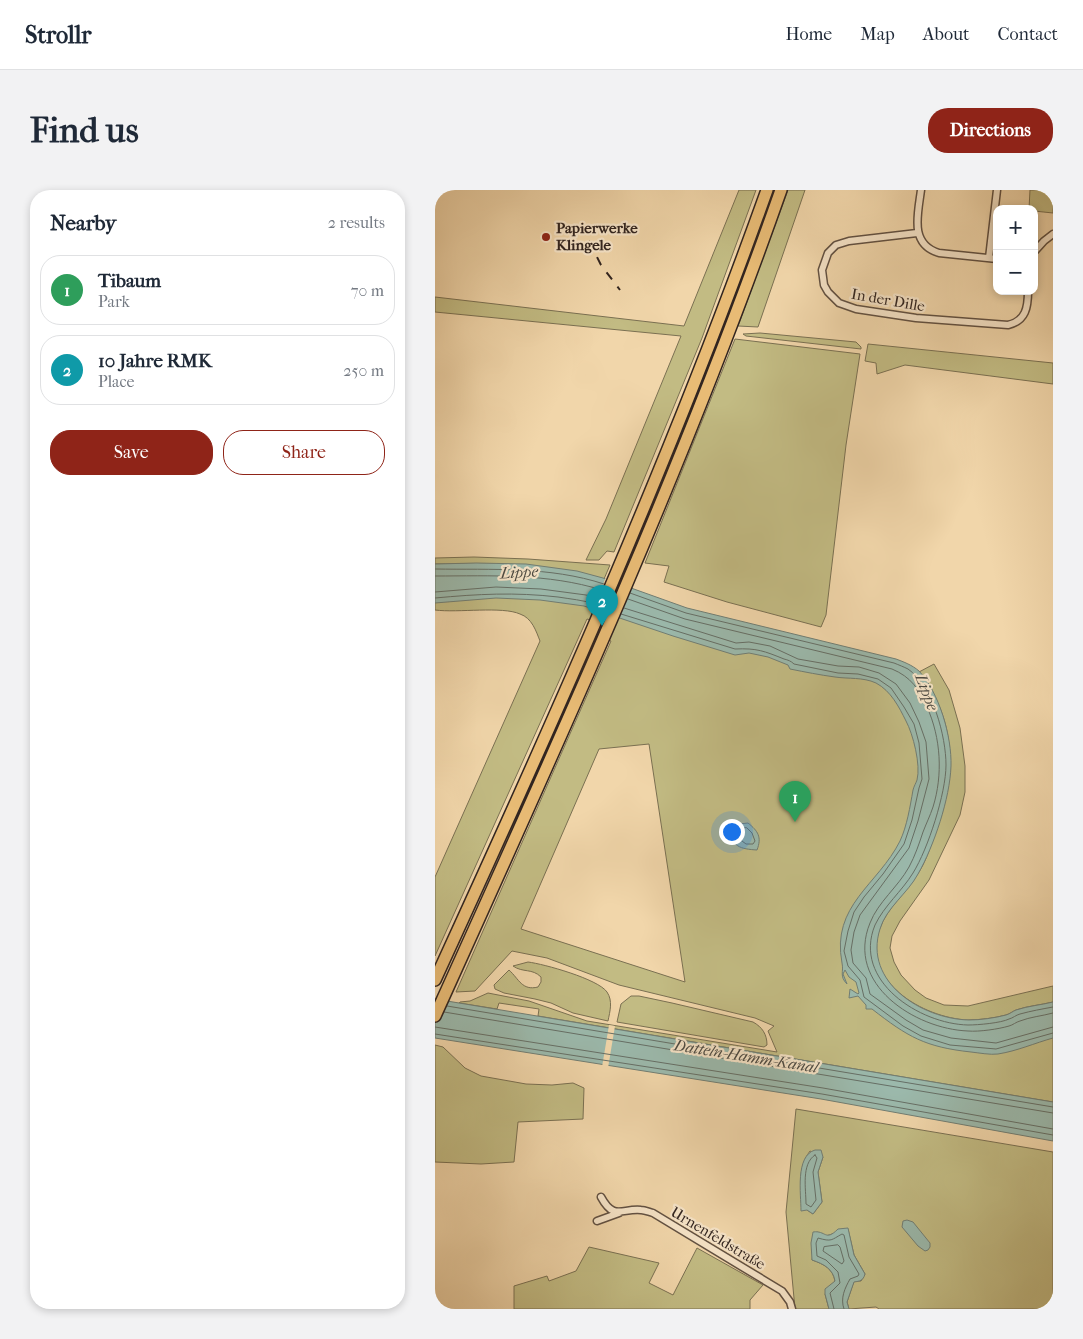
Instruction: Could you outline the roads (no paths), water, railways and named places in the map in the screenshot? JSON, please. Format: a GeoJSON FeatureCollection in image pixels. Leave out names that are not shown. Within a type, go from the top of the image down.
{"type":"FeatureCollection","features":[{"type":"Feature","properties":{"kind":"highway"},"geometry":{"type":"LineString","coordinates":[[437,976],[583,652],[631,538],[719,322],[767,190]]}},
{"type":"Feature","properties":{"kind":"highway"},"geometry":{"type":"LineString","coordinates":[[435,1016],[595,656],[686,440],[781,190]]}},
{"type":"Feature","properties":{"kind":"street"},"geometry":{"type":"LineString","coordinates":[[921,190],[917,233],[924,244],[933,251],[993,258]]}},
{"type":"Feature","properties":{"kind":"street"},"geometry":{"type":"LineString","coordinates":[[989,258],[997,190]]}},
{"type":"Feature","properties":{"kind":"street","name":"In der Dille"},"geometry":{"type":"LineString","coordinates":[[917,233],[849,241],[836,245],[828,252],[822,270],[824,285],[828,292],[839,303],[856,309],[916,318],[1008,325],[1019,321],[1025,314],[1028,305],[1028,295]]}},
{"type":"Feature","properties":{"kind":"street"},"geometry":{"type":"LineString","coordinates":[[1036,250],[1053,234]]}},
{"type":"Feature","properties":{"kind":"street"},"geometry":{"type":"LineString","coordinates":[[601,1197],[605,1204],[619,1213]]}},
{"type":"Feature","properties":{"kind":"street","name":"Urnenfeldstraße"},"geometry":{"type":"LineString","coordinates":[[597,1221],[619,1213],[640,1210],[653,1213],[782,1291],[791,1302],[792,1309]]}},
{"type":"Feature","properties":{"kind":"water","name":"Lippe"},"geometry":{"type":"Polygon","coordinates":[[[435,564],[526,564],[577,571],[603,578],[687,608],[896,659],[911,665],[919,671],[933,691],[947,729],[951,754],[950,779],[940,821],[924,863],[914,881],[883,921],[877,948],[880,965],[888,981],[901,994],[916,1005],[933,1013],[951,1018],[978,1020],[992,1018],[1007,1015],[1015,1010],[1053,1002],[1053,1038],[998,1054],[955,1050],[929,1044],[907,1034],[872,1009],[866,1009],[866,1005],[858,996],[849,998],[850,989],[859,993],[856,982],[849,977],[845,970],[843,974],[847,984],[842,976],[840,943],[843,926],[859,897],[891,856],[900,841],[918,774],[916,750],[909,727],[894,700],[886,690],[876,683],[866,680],[790,669],[788,665],[768,657],[749,653],[735,655],[584,606],[540,600],[496,598],[435,603],[435,564]]]}},
{"type":"Feature","properties":{"kind":"water"},"geometry":{"type":"Polygon","coordinates":[[[748,823],[759,838],[757,850],[742,848],[733,839],[732,828],[739,824],[748,823]]]}},
{"type":"Feature","properties":{"kind":"water","name":"Datteln-Hamm-Kanal"},"geometry":{"type":"Polygon","coordinates":[[[435,999],[1053,1102],[1053,1141],[821,1099],[435,1038],[435,999]]]}},
{"type":"Feature","properties":{"kind":"water"},"geometry":{"type":"Polygon","coordinates":[[[815,1150],[821,1150],[823,1157],[818,1172],[822,1202],[813,1214],[807,1210],[801,1211],[800,1186],[804,1160],[815,1150]]]}},
{"type":"Feature","properties":{"kind":"water"},"geometry":{"type":"Polygon","coordinates":[[[903,1221],[913,1222],[930,1243],[928,1250],[925,1251],[918,1246],[902,1227],[903,1221]]]}},
{"type":"Feature","properties":{"kind":"water"},"geometry":{"type":"Polygon","coordinates":[[[848,1228],[854,1255],[865,1274],[861,1280],[854,1282],[847,1302],[849,1309],[829,1309],[825,1289],[835,1281],[832,1273],[827,1268],[812,1260],[811,1243],[813,1232],[830,1235],[838,1229],[848,1228]]]}},
{"type":"Feature","properties":{"kind":"railway"},"geometry":{"type":"LineString","coordinates":[[589,241],[601,265],[620,290]]}},
{"type":"Feature","properties":{"kind":"place","name":"Papierwerke Klingele"},"geometry":{"type":"Point","coordinates":[546,237]}},
{"type":"Feature","properties":{"kind":"place","name":"10 Jahre RMK"},"geometry":{"type":"Point","coordinates":[602,626]}},
{"type":"Feature","properties":{"kind":"place","name":"Tibaum"},"geometry":{"type":"Point","coordinates":[795,822]}}]}
